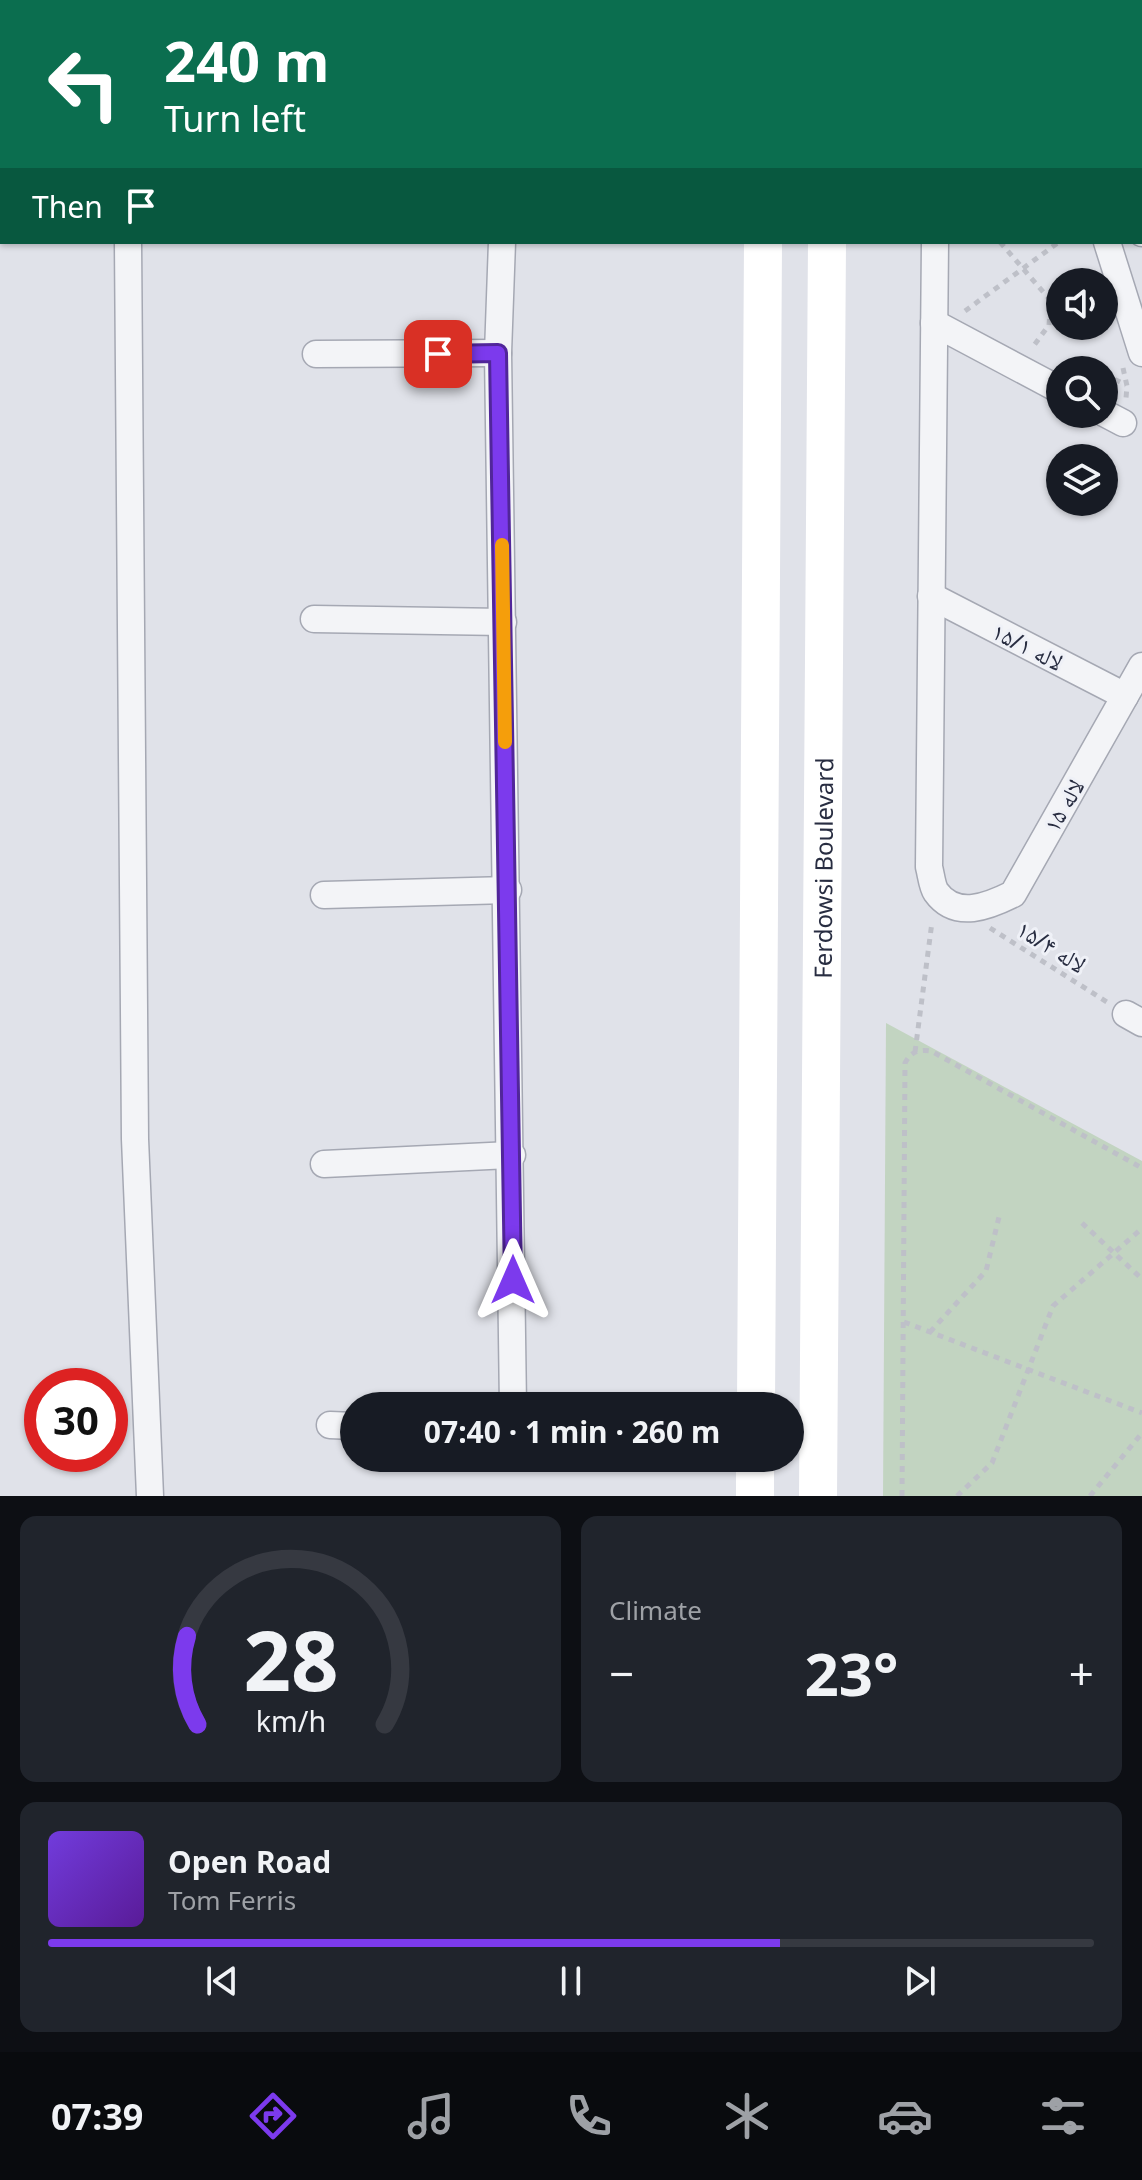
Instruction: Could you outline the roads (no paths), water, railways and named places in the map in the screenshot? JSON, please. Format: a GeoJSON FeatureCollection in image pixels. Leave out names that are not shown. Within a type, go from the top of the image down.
{"type":"FeatureCollection","features":[{"type":"Feature","properties":{"kind":"main road"},"geometry":{"type":"LineString","coordinates":[[756,1392],[763,244]]}},
{"type":"Feature","properties":{"kind":"main road","name":"Ferdowsi Boulevard"},"geometry":{"type":"LineString","coordinates":[[818,1496],[827,244]]}},
{"type":"Feature","properties":{"kind":"main road"},"geometry":{"type":"LineString","coordinates":[[755,1472],[755,1496]]}},
{"type":"Feature","properties":{"kind":"street"},"geometry":{"type":"LineString","coordinates":[[128,244],[135,1139],[150,1496]]}},
{"type":"Feature","properties":{"kind":"street"},"geometry":{"type":"LineString","coordinates":[[502,244],[498,353],[512,1155],[513,1392]]}},
{"type":"Feature","properties":{"kind":"street"},"geometry":{"type":"LineString","coordinates":[[931,596],[935,244]]}},
{"type":"Feature","properties":{"kind":"street"},"geometry":{"type":"LineString","coordinates":[[1108,244],[1142,353]]}},
{"type":"Feature","properties":{"kind":"street"},"geometry":{"type":"LineString","coordinates":[[934,323],[1046,383]]}},
{"type":"Feature","properties":{"kind":"street"},"geometry":{"type":"LineString","coordinates":[[316,354],[498,353]]}},
{"type":"Feature","properties":{"kind":"street","name":"لاله ۱۵/۱"},"geometry":{"type":"LineString","coordinates":[[931,596],[1125,696]]}},
{"type":"Feature","properties":{"kind":"street","name":"لاله ۱۵"},"geometry":{"type":"LineString","coordinates":[[931,596],[929,867],[937,892],[959,908],[986,907],[1013,894],[1142,666]]}},
{"type":"Feature","properties":{"kind":"street"},"geometry":{"type":"LineString","coordinates":[[314,619],[503,622]]}},
{"type":"Feature","properties":{"kind":"street"},"geometry":{"type":"LineString","coordinates":[[324,895],[508,890]]}},
{"type":"Feature","properties":{"kind":"street"},"geometry":{"type":"LineString","coordinates":[[324,1164],[512,1155]]}}]}
